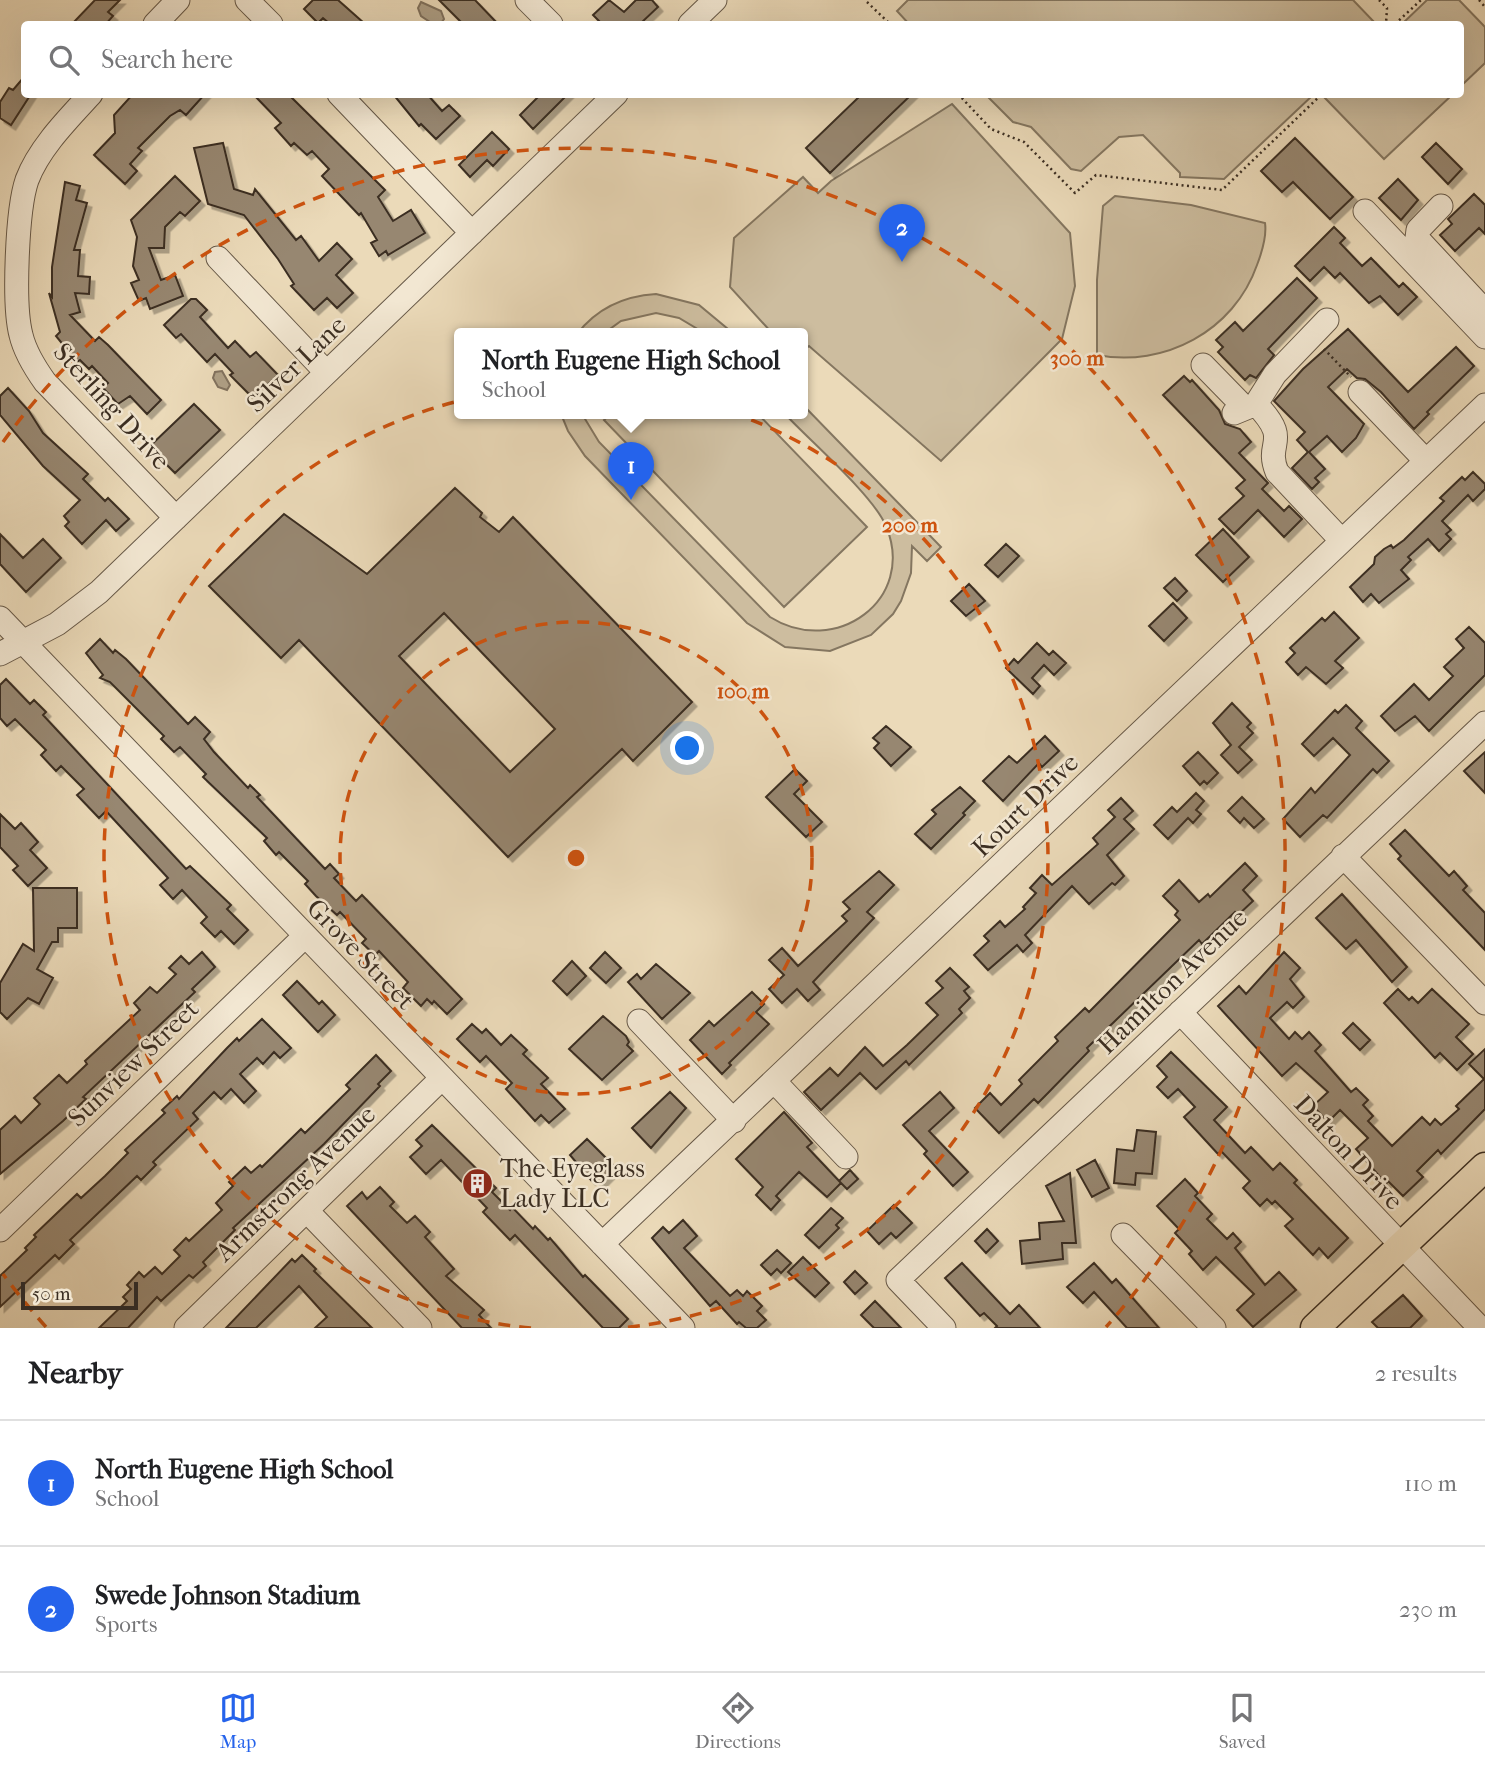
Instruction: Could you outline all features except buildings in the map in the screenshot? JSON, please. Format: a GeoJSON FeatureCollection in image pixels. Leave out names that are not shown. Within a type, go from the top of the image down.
{"type":"FeatureCollection","features":[{"type":"Feature","properties":{"kind":"main road"},"geometry":{"type":"LineString","coordinates":[[1315,1328],[1485,1167]]}},
{"type":"Feature","properties":{"kind":"street"},"geometry":{"type":"LineString","coordinates":[[158,21],[178,0]]}},
{"type":"Feature","properties":{"kind":"street"},"geometry":{"type":"LineString","coordinates":[[247,0],[268,21]]}},
{"type":"Feature","properties":{"kind":"street"},"geometry":{"type":"LineString","coordinates":[[527,0],[548,21]]}},
{"type":"Feature","properties":{"kind":"street"},"geometry":{"type":"LineString","coordinates":[[693,21],[715,0]]}},
{"type":"Feature","properties":{"kind":"street","name":"Sterling Drive"},"geometry":{"type":"LineString","coordinates":[[88,98],[46,148],[27,180],[10,255],[18,319],[32,364],[45,382],[176,518]]}},
{"type":"Feature","properties":{"kind":"street"},"geometry":{"type":"LineString","coordinates":[[343,98],[472,233]]}},
{"type":"Feature","properties":{"kind":"street","name":"Silver Lane"},"geometry":{"type":"LineString","coordinates":[[0,654],[79,609],[612,98]]}},
{"type":"Feature","properties":{"kind":"street"},"geometry":{"type":"LineString","coordinates":[[1441,206],[1418,230],[1417,238],[1485,311]]}},
{"type":"Feature","properties":{"kind":"street"},"geometry":{"type":"LineString","coordinates":[[1365,211],[1485,337]]}},
{"type":"Feature","properties":{"kind":"street"},"geometry":{"type":"LineString","coordinates":[[218,258],[326,372]]}},
{"type":"Feature","properties":{"kind":"street"},"geometry":{"type":"LineString","coordinates":[[1245,408],[1319,328]]}},
{"type":"Feature","properties":{"kind":"street"},"geometry":{"type":"LineString","coordinates":[[1203,365],[1245,408],[1276,429],[1274,463],[1277,472],[1342,541]]}},
{"type":"Feature","properties":{"kind":"street"},"geometry":{"type":"LineString","coordinates":[[1360,392],[1426,461]]}},
{"type":"Feature","properties":{"kind":"street","name":"Kourt Drive"},"geometry":{"type":"LineString","coordinates":[[602,1244],[1485,405]]}},
{"type":"Feature","properties":{"kind":"street","name":"Grove Street"},"geometry":{"type":"LineString","coordinates":[[0,618],[682,1328]]}},
{"type":"Feature","properties":{"kind":"street","name":"Hamilton Avenue"},"geometry":{"type":"LineString","coordinates":[[944,1328],[898,1280],[1485,723]]}},
{"type":"Feature","properties":{"kind":"street"},"geometry":{"type":"LineString","coordinates":[[1343,856],[1485,1003]]}},
{"type":"Feature","properties":{"kind":"street","name":"Sunview Street"},"geometry":{"type":"LineString","coordinates":[[0,1230],[305,936]]}},
{"type":"Feature","properties":{"kind":"street","name":"Dalton Drive"},"geometry":{"type":"LineString","coordinates":[[1180,1012],[1400,1247],[1480,1328]]}},
{"type":"Feature","properties":{"kind":"street"},"geometry":{"type":"LineString","coordinates":[[639,1021],[734,1121]]}},
{"type":"Feature","properties":{"kind":"street","name":"Armstrong Avenue"},"geometry":{"type":"LineString","coordinates":[[186,1328],[442,1078]]}},
{"type":"Feature","properties":{"kind":"street"},"geometry":{"type":"LineString","coordinates":[[775,1082],[846,1157]]}},
{"type":"Feature","properties":{"kind":"street"},"geometry":{"type":"LineString","coordinates":[[307,1211],[419,1328]]}},
{"type":"Feature","properties":{"kind":"street"},"geometry":{"type":"LineString","coordinates":[[1123,1234],[1214,1328]]}},
{"type":"Feature","properties":{"kind":"path"},"geometry":{"type":"LineString","coordinates":[[1379,0],[1387,8],[1386,21]]}},
{"type":"Feature","properties":{"kind":"path"},"geometry":{"type":"LineString","coordinates":[[1398,21],[1421,0]]}},
{"type":"Feature","properties":{"kind":"path"},"geometry":{"type":"LineString","coordinates":[[1479,0],[1485,7]]}},
{"type":"Feature","properties":{"kind":"path"},"geometry":{"type":"LineString","coordinates":[[867,2],[887,21]]}},
{"type":"Feature","properties":{"kind":"path"},"geometry":{"type":"LineString","coordinates":[[962,98],[991,129],[1024,142],[1075,193],[1096,175],[1222,190],[1318,98]]}},
{"type":"Feature","properties":{"kind":"path"},"geometry":{"type":"LineString","coordinates":[[1319,328],[1360,392]]}},
{"type":"Feature","properties":{"kind":"shaded area"},"geometry":{"type":"Polygon","coordinates":[[[908,0],[1353,0],[1373,21],[906,21],[897,11],[908,0]]]}},
{"type":"Feature","properties":{"kind":"shaded area"},"geometry":{"type":"Polygon","coordinates":[[[1427,0],[1459,0],[1485,27],[1485,63],[1464,83],[1464,21],[1405,21],[1427,0]]]}},
{"type":"Feature","properties":{"kind":"shaded area"},"geometry":{"type":"Polygon","coordinates":[[[421,2],[441,11],[444,19],[428,21],[421,16],[418,8],[421,2]]]}},
{"type":"Feature","properties":{"kind":"shaded area"},"geometry":{"type":"Polygon","coordinates":[[[989,98],[1310,98],[1224,179],[1180,177],[1180,173],[1143,135],[1119,137],[1081,171],[1071,169],[1031,127],[1013,122],[989,98]]]}},
{"type":"Feature","properties":{"kind":"shaded area"},"geometry":{"type":"Polygon","coordinates":[[[1325,98],[1449,98],[1384,159],[1325,98]]]}},
{"type":"Feature","properties":{"kind":"shaded area"},"geometry":{"type":"Polygon","coordinates":[[[952,104],[1070,233],[1075,286],[1062,339],[941,461],[808,347],[808,328],[768,328],[730,287],[734,238],[803,177],[818,193],[831,181],[952,104]]]}},
{"type":"Feature","properties":{"kind":"shaded area"},"geometry":{"type":"Polygon","coordinates":[[[1115,196],[1191,205],[1265,223],[1262,250],[1246,288],[1232,309],[1194,340],[1147,356],[1122,358],[1097,355],[1097,280],[1103,206],[1115,196]]]}},
{"type":"Feature","properties":{"kind":"shaded area"},"geometry":{"type":"Polygon","coordinates":[[[656,294],[699,305],[727,328],[696,328],[679,318],[656,313],[621,321],[611,328],[582,328],[602,310],[633,297],[656,294]]]}},
{"type":"Feature","properties":{"kind":"shaded area"},"geometry":{"type":"Polygon","coordinates":[[[222,371],[230,385],[227,390],[218,387],[213,378],[215,372],[222,371]]]}},
{"type":"Feature","properties":{"kind":"shaded area"},"geometry":{"type":"Polygon","coordinates":[[[808,410],[941,547],[927,561],[912,546],[911,573],[901,601],[893,614],[871,635],[830,651],[785,647],[747,623],[585,456],[563,419],[585,419],[599,442],[770,617],[795,628],[820,630],[843,626],[864,615],[880,598],[890,577],[893,553],[886,526],[868,499],[790,419],[808,419],[808,410]]]}},
{"type":"Feature","properties":{"kind":"shaded area"},"geometry":{"type":"Polygon","coordinates":[[[763,419],[867,527],[784,607],[604,420],[763,419]]]}},
{"type":"Feature","properties":{"kind":"place","name":"Swede Johnson Stadium"},"geometry":{"type":"Point","coordinates":[902,262]}},
{"type":"Feature","properties":{"kind":"place","name":"North Eugene High School"},"geometry":{"type":"Point","coordinates":[631,500]}},
{"type":"Feature","properties":{"kind":"place","name":"The Eyeglass Lady LLC"},"geometry":{"type":"Point","coordinates":[477,1183]}}]}
